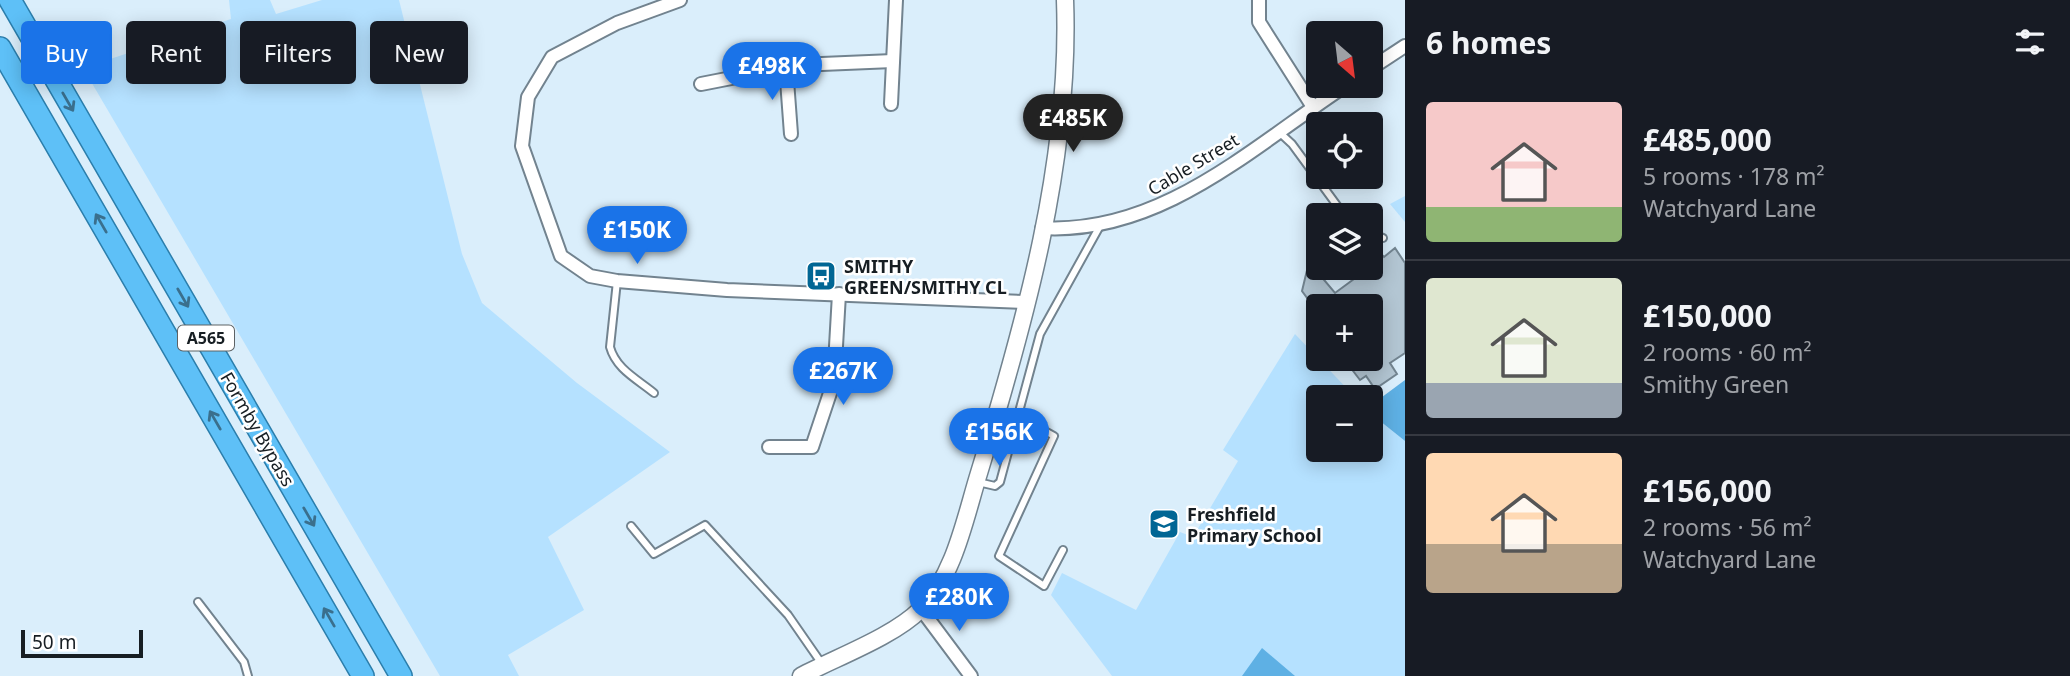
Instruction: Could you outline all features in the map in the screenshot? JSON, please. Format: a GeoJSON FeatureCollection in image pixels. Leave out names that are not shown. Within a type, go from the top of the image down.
{"type":"FeatureCollection","features":[{"type":"Feature","properties":{"kind":"highway","name":"Formby Bypass"},"geometry":{"type":"LineString","coordinates":[[10,0],[401,676]]}},
{"type":"Feature","properties":{"kind":"highway","name":"Formby Bypass"},"geometry":{"type":"LineString","coordinates":[[0,48],[363,676]]}},
{"type":"Feature","properties":{"kind":"street"},"geometry":{"type":"LineString","coordinates":[[680,0],[617,23],[552,57],[528,97],[522,146],[561,256],[590,276],[617,281],[727,290],[1025,302]]}},
{"type":"Feature","properties":{"kind":"street"},"geometry":{"type":"LineString","coordinates":[[891,104],[896,0]]}},
{"type":"Feature","properties":{"kind":"street"},"geometry":{"type":"LineString","coordinates":[[801,676],[903,623],[921,609],[943,579],[976,482],[1025,302],[1042,228],[1059,125],[1066,44],[1065,0]]}},
{"type":"Feature","properties":{"kind":"street"},"geometry":{"type":"LineString","coordinates":[[1259,0],[1259,22],[1313,107]]}},
{"type":"Feature","properties":{"kind":"street"},"geometry":{"type":"LineString","coordinates":[[1383,60],[1405,46]]}},
{"type":"Feature","properties":{"kind":"street"},"geometry":{"type":"LineString","coordinates":[[701,84],[786,67],[893,61]]}},
{"type":"Feature","properties":{"kind":"street"},"geometry":{"type":"LineString","coordinates":[[786,67],[790,134]]}},
{"type":"Feature","properties":{"kind":"street","name":"Cable Street"},"geometry":{"type":"LineString","coordinates":[[1042,228],[1071,229],[1101,224],[1164,206],[1327,98]]}},
{"type":"Feature","properties":{"kind":"street"},"geometry":{"type":"LineString","coordinates":[[769,447],[812,447],[834,380],[839,295]]}},
{"type":"Feature","properties":{"kind":"street"},"geometry":{"type":"LineString","coordinates":[[921,609],[971,676]]}},
{"type":"Feature","properties":{"kind":"lane"},"geometry":{"type":"LineString","coordinates":[[1279,132],[1292,144],[1335,203]]}},
{"type":"Feature","properties":{"kind":"lane"},"geometry":{"type":"LineString","coordinates":[[976,482],[995,486],[1000,482],[1040,334],[1101,224]]}},
{"type":"Feature","properties":{"kind":"lane"},"geometry":{"type":"LineString","coordinates":[[617,281],[610,347],[617,365],[654,393]]}},
{"type":"Feature","properties":{"kind":"lane"},"geometry":{"type":"LineString","coordinates":[[1018,416],[1054,436],[999,556],[1044,586],[1063,550]]}},
{"type":"Feature","properties":{"kind":"lane"},"geometry":{"type":"LineString","coordinates":[[631,526],[654,555],[705,525],[788,615],[822,665]]}},
{"type":"Feature","properties":{"kind":"lane"},"geometry":{"type":"LineString","coordinates":[[198,602],[244,662],[248,676]]}},
{"type":"Feature","properties":{"kind":"shaded area"},"geometry":{"type":"Polygon","coordinates":[[[229,0],[270,0],[276,14],[322,0],[399,0],[404,21],[370,21],[370,84],[420,84],[462,254],[482,303],[577,383],[670,452],[548,537],[584,610],[508,655],[519,676],[440,676],[92,84],[112,84],[112,58],[126,54],[126,84],[226,84],[225,21],[231,19],[229,0]]]}},
{"type":"Feature","properties":{"kind":"shaded area"},"geometry":{"type":"Polygon","coordinates":[[[1405,196],[1405,222],[1390,204],[1405,196]]]}},
{"type":"Feature","properties":{"kind":"shaded area"},"geometry":{"type":"Polygon","coordinates":[[[1295,334],[1306,346],[1306,371],[1330,371],[1344,385],[1306,385],[1306,462],[1383,462],[1383,423],[1405,441],[1405,676],[1112,676],[1051,595],[1062,573],[1136,610],[1180,532],[1193,537],[1238,461],[1223,450],[1295,334]]]}},
{"type":"Feature","properties":{"kind":"shaded area"},"geometry":{"type":"Polygon","coordinates":[[[1405,380],[1405,441],[1383,423],[1383,396],[1405,380]]]}},
{"type":"Feature","properties":{"kind":"shaded area"},"geometry":{"type":"Polygon","coordinates":[[[1262,648],[1295,676],[1242,676],[1262,648]]]}},
{"type":"Feature","properties":{"kind":"building"},"geometry":{"type":"Polygon","coordinates":[[[1395,248],[1405,263],[1405,353],[1390,363],[1397,374],[1381,385],[1372,385],[1366,376],[1360,380],[1353,371],[1383,371],[1383,294],[1306,294],[1306,296],[1302,291],[1306,274],[1306,280],[1324,280],[1335,293],[1353,280],[1383,280],[1383,256],[1395,248]]]}},
{"type":"Feature","properties":{"kind":"place","name":"SMITHY GREEN/SMITHY CL"},"geometry":{"type":"Point","coordinates":[821,276]}},
{"type":"Feature","properties":{"kind":"place","name":"Freshfield Primary School"},"geometry":{"type":"Point","coordinates":[1164,524]}}]}
